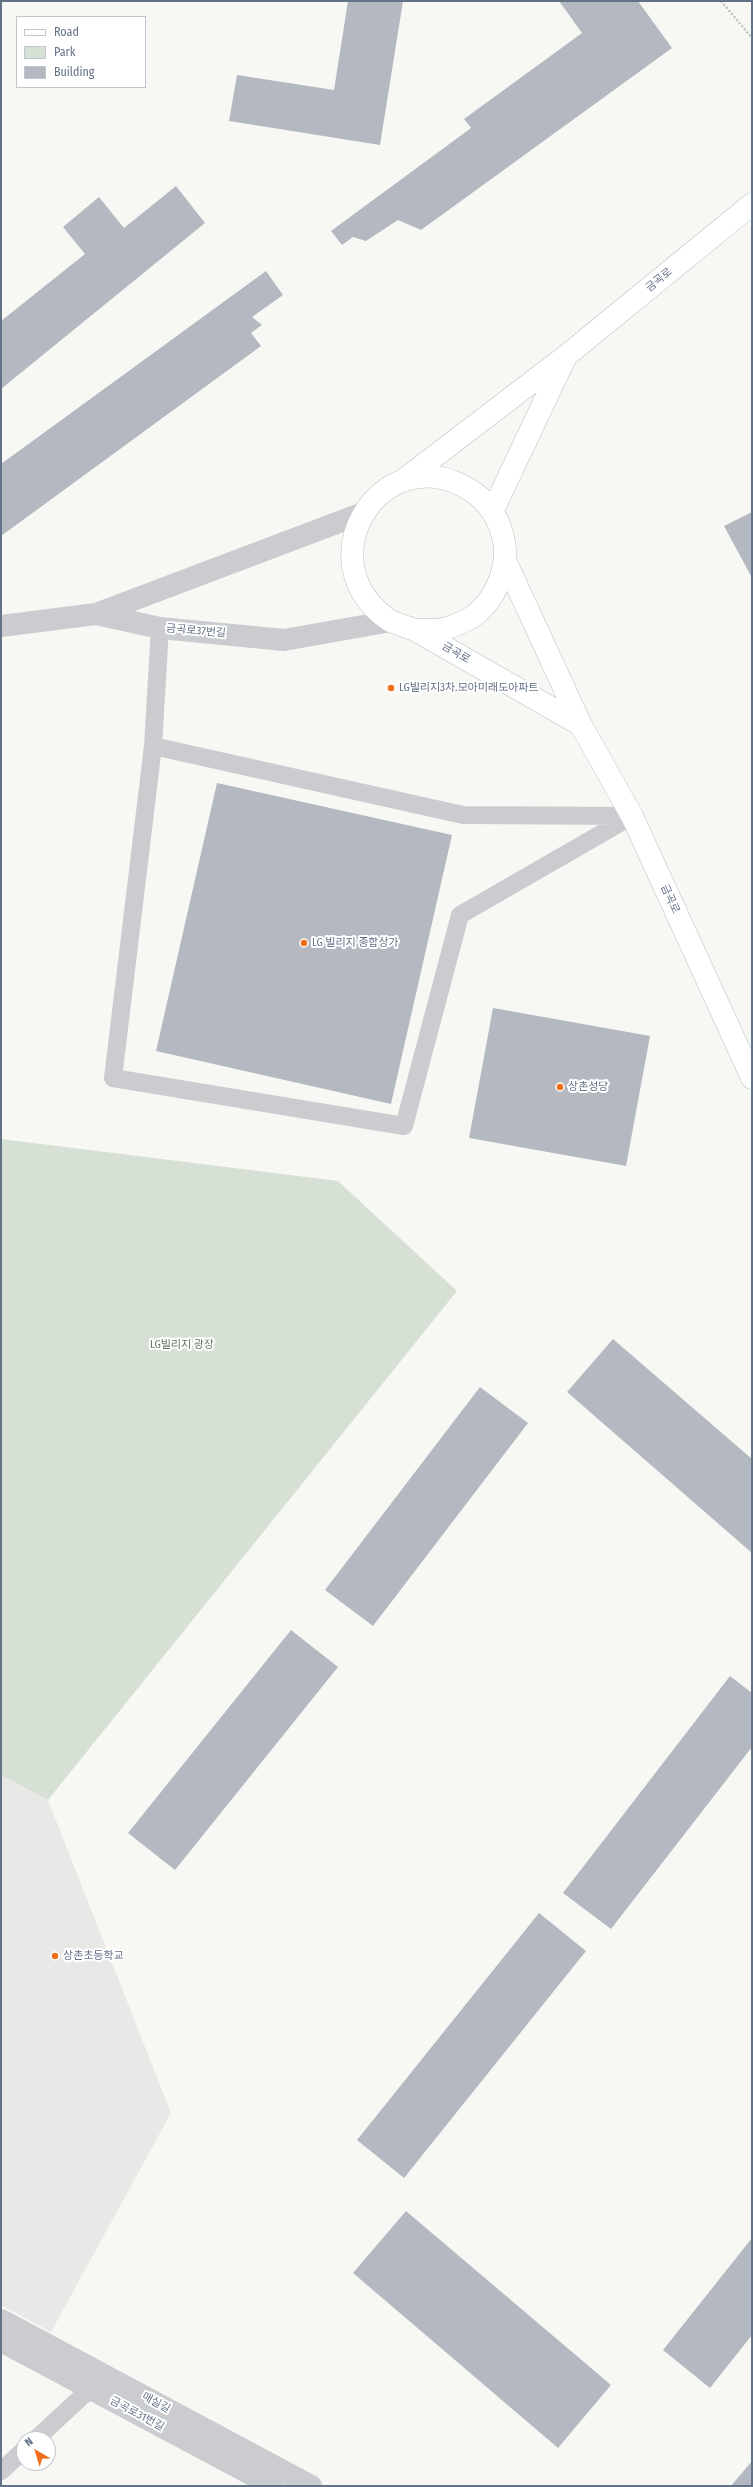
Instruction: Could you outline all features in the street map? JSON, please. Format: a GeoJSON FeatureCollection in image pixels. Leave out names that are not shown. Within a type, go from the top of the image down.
{"type":"FeatureCollection","features":[{"type":"Feature","properties":{"kind":"main road","name":"금곡로"},"geometry":{"type":"LineString","coordinates":[[581,724],[415,630],[391,621],[372,606],[358,585],[352,561],[353,537],[363,514],[380,494],[402,481],[566,356],[752,204]]}},
{"type":"Feature","properties":{"kind":"main road","name":"금곡로"},"geometry":{"type":"LineString","coordinates":[[493,510],[566,356]]}},
{"type":"Feature","properties":{"kind":"main road"},"geometry":{"type":"LineString","coordinates":[[402,481],[427,477],[453,480],[475,492],[493,510],[503,534],[505,560],[496,590],[475,615],[446,628],[415,630]]}},
{"type":"Feature","properties":{"kind":"main road","name":"금곡로"},"geometry":{"type":"LineString","coordinates":[[505,560],[581,724],[632,816],[752,1078]]}},
{"type":"Feature","properties":{"kind":"street"},"geometry":{"type":"LineString","coordinates":[[96,614],[363,514]]}},
{"type":"Feature","properties":{"kind":"street","name":"금곡로37번길"},"geometry":{"type":"LineString","coordinates":[[1,626],[96,614],[160,628],[284,640],[391,621]]}},
{"type":"Feature","properties":{"kind":"street","name":"매실길"},"geometry":{"type":"LineString","coordinates":[[1,2320],[311,2486]]}},
{"type":"Feature","properties":{"kind":"street","name":"금곡로31번길"},"geometry":{"type":"LineString","coordinates":[[1,2342],[273,2486]]}},
{"type":"Feature","properties":{"kind":"lane"},"geometry":{"type":"LineString","coordinates":[[160,628],[153,746],[113,1078],[404,1126],[460,915],[632,816]]}},
{"type":"Feature","properties":{"kind":"lane"},"geometry":{"type":"LineString","coordinates":[[153,746],[463,815],[632,816]]}},
{"type":"Feature","properties":{"kind":"lane"},"geometry":{"type":"LineString","coordinates":[[45,2431],[90,2389]]}},
{"type":"Feature","properties":{"kind":"lane"},"geometry":{"type":"LineString","coordinates":[[1,2471],[16,2457]]}},
{"type":"Feature","properties":{"kind":"path"},"geometry":{"type":"LineString","coordinates":[[721,1],[752,38]]}},
{"type":"Feature","properties":{"kind":"shaded area","name":"상촌초등학교"},"geometry":{"type":"Polygon","coordinates":[[[1,1775],[48,1800],[171,2113],[51,2332],[1,2305],[1,1775]]]}},
{"type":"Feature","properties":{"kind":"green space","name":"LG빌리지 광장"},"geometry":{"type":"Polygon","coordinates":[[[1,1139],[338,1181],[457,1291],[48,1800],[1,1775],[1,1139]]]}},
{"type":"Feature","properties":{"kind":"building"},"geometry":{"type":"Polygon","coordinates":[[[348,1],[403,1],[380,145],[229,121],[237,75],[334,90],[348,1]]]}},
{"type":"Feature","properties":{"kind":"building"},"geometry":{"type":"Polygon","coordinates":[[[559,1],[638,1],[672,48],[421,230],[398,220],[366,241],[353,237],[342,245],[331,231],[471,128],[464,119],[582,33],[559,1]]]}},
{"type":"Feature","properties":{"kind":"building"},"geometry":{"type":"Polygon","coordinates":[[[176,186],[205,223],[1,389],[1,321],[85,254],[63,227],[99,197],[124,228],[176,186]]]}},
{"type":"Feature","properties":{"kind":"building"},"geometry":{"type":"Polygon","coordinates":[[[266,271],[283,295],[252,317],[262,325],[251,333],[261,346],[1,536],[1,464],[266,271]]]}},
{"type":"Feature","properties":{"kind":"building"},"geometry":{"type":"Polygon","coordinates":[[[752,512],[752,575],[751,576],[724,526],[752,512]]]}},
{"type":"Feature","properties":{"kind":"building","name":"LG 빌리지 종합상가"},"geometry":{"type":"Polygon","coordinates":[[[217,783],[452,835],[391,1104],[156,1051],[217,783]]]}},
{"type":"Feature","properties":{"kind":"building","name":"상촌성당"},"geometry":{"type":"Polygon","coordinates":[[[493,1008],[650,1036],[626,1166],[469,1138],[493,1008]]]}},
{"type":"Feature","properties":{"kind":"building"},"geometry":{"type":"Polygon","coordinates":[[[613,1339],[752,1459],[752,1553],[567,1392],[613,1339]]]}},
{"type":"Feature","properties":{"kind":"building"},"geometry":{"type":"Polygon","coordinates":[[[480,1387],[528,1423],[373,1626],[325,1590],[480,1387]]]}},
{"type":"Feature","properties":{"kind":"building"},"geometry":{"type":"Polygon","coordinates":[[[291,1630],[338,1667],[175,1870],[128,1833],[291,1630]]]}},
{"type":"Feature","properties":{"kind":"building"},"geometry":{"type":"Polygon","coordinates":[[[730,1676],[752,1693],[752,1747],[611,1929],[563,1893],[730,1676]]]}},
{"type":"Feature","properties":{"kind":"building"},"geometry":{"type":"Polygon","coordinates":[[[539,1913],[586,1951],[404,2178],[357,2140],[539,1913]]]}},
{"type":"Feature","properties":{"kind":"building"},"geometry":{"type":"Polygon","coordinates":[[[406,2211],[611,2385],[558,2448],[353,2273],[406,2211]]]}},
{"type":"Feature","properties":{"kind":"building"},"geometry":{"type":"Polygon","coordinates":[[[752,2238],[752,2335],[710,2388],[663,2350],[752,2238]]]}},
{"type":"Feature","properties":{"kind":"building"},"geometry":{"type":"Polygon","coordinates":[[[752,2461],[752,2486],[731,2486],[752,2461]]]}},
{"type":"Feature","properties":{"kind":"place","name":"LG빌리지3차.모아미래도아파트"},"geometry":{"type":"Point","coordinates":[391,688]}},
{"type":"Feature","properties":{"kind":"place","name":"LG 빌리지 종합상가"},"geometry":{"type":"Point","coordinates":[304,943]}},
{"type":"Feature","properties":{"kind":"place","name":"상촌성당"},"geometry":{"type":"Point","coordinates":[560,1087]}},
{"type":"Feature","properties":{"kind":"place","name":"상촌초등학교"},"geometry":{"type":"Point","coordinates":[55,1956]}}]}
